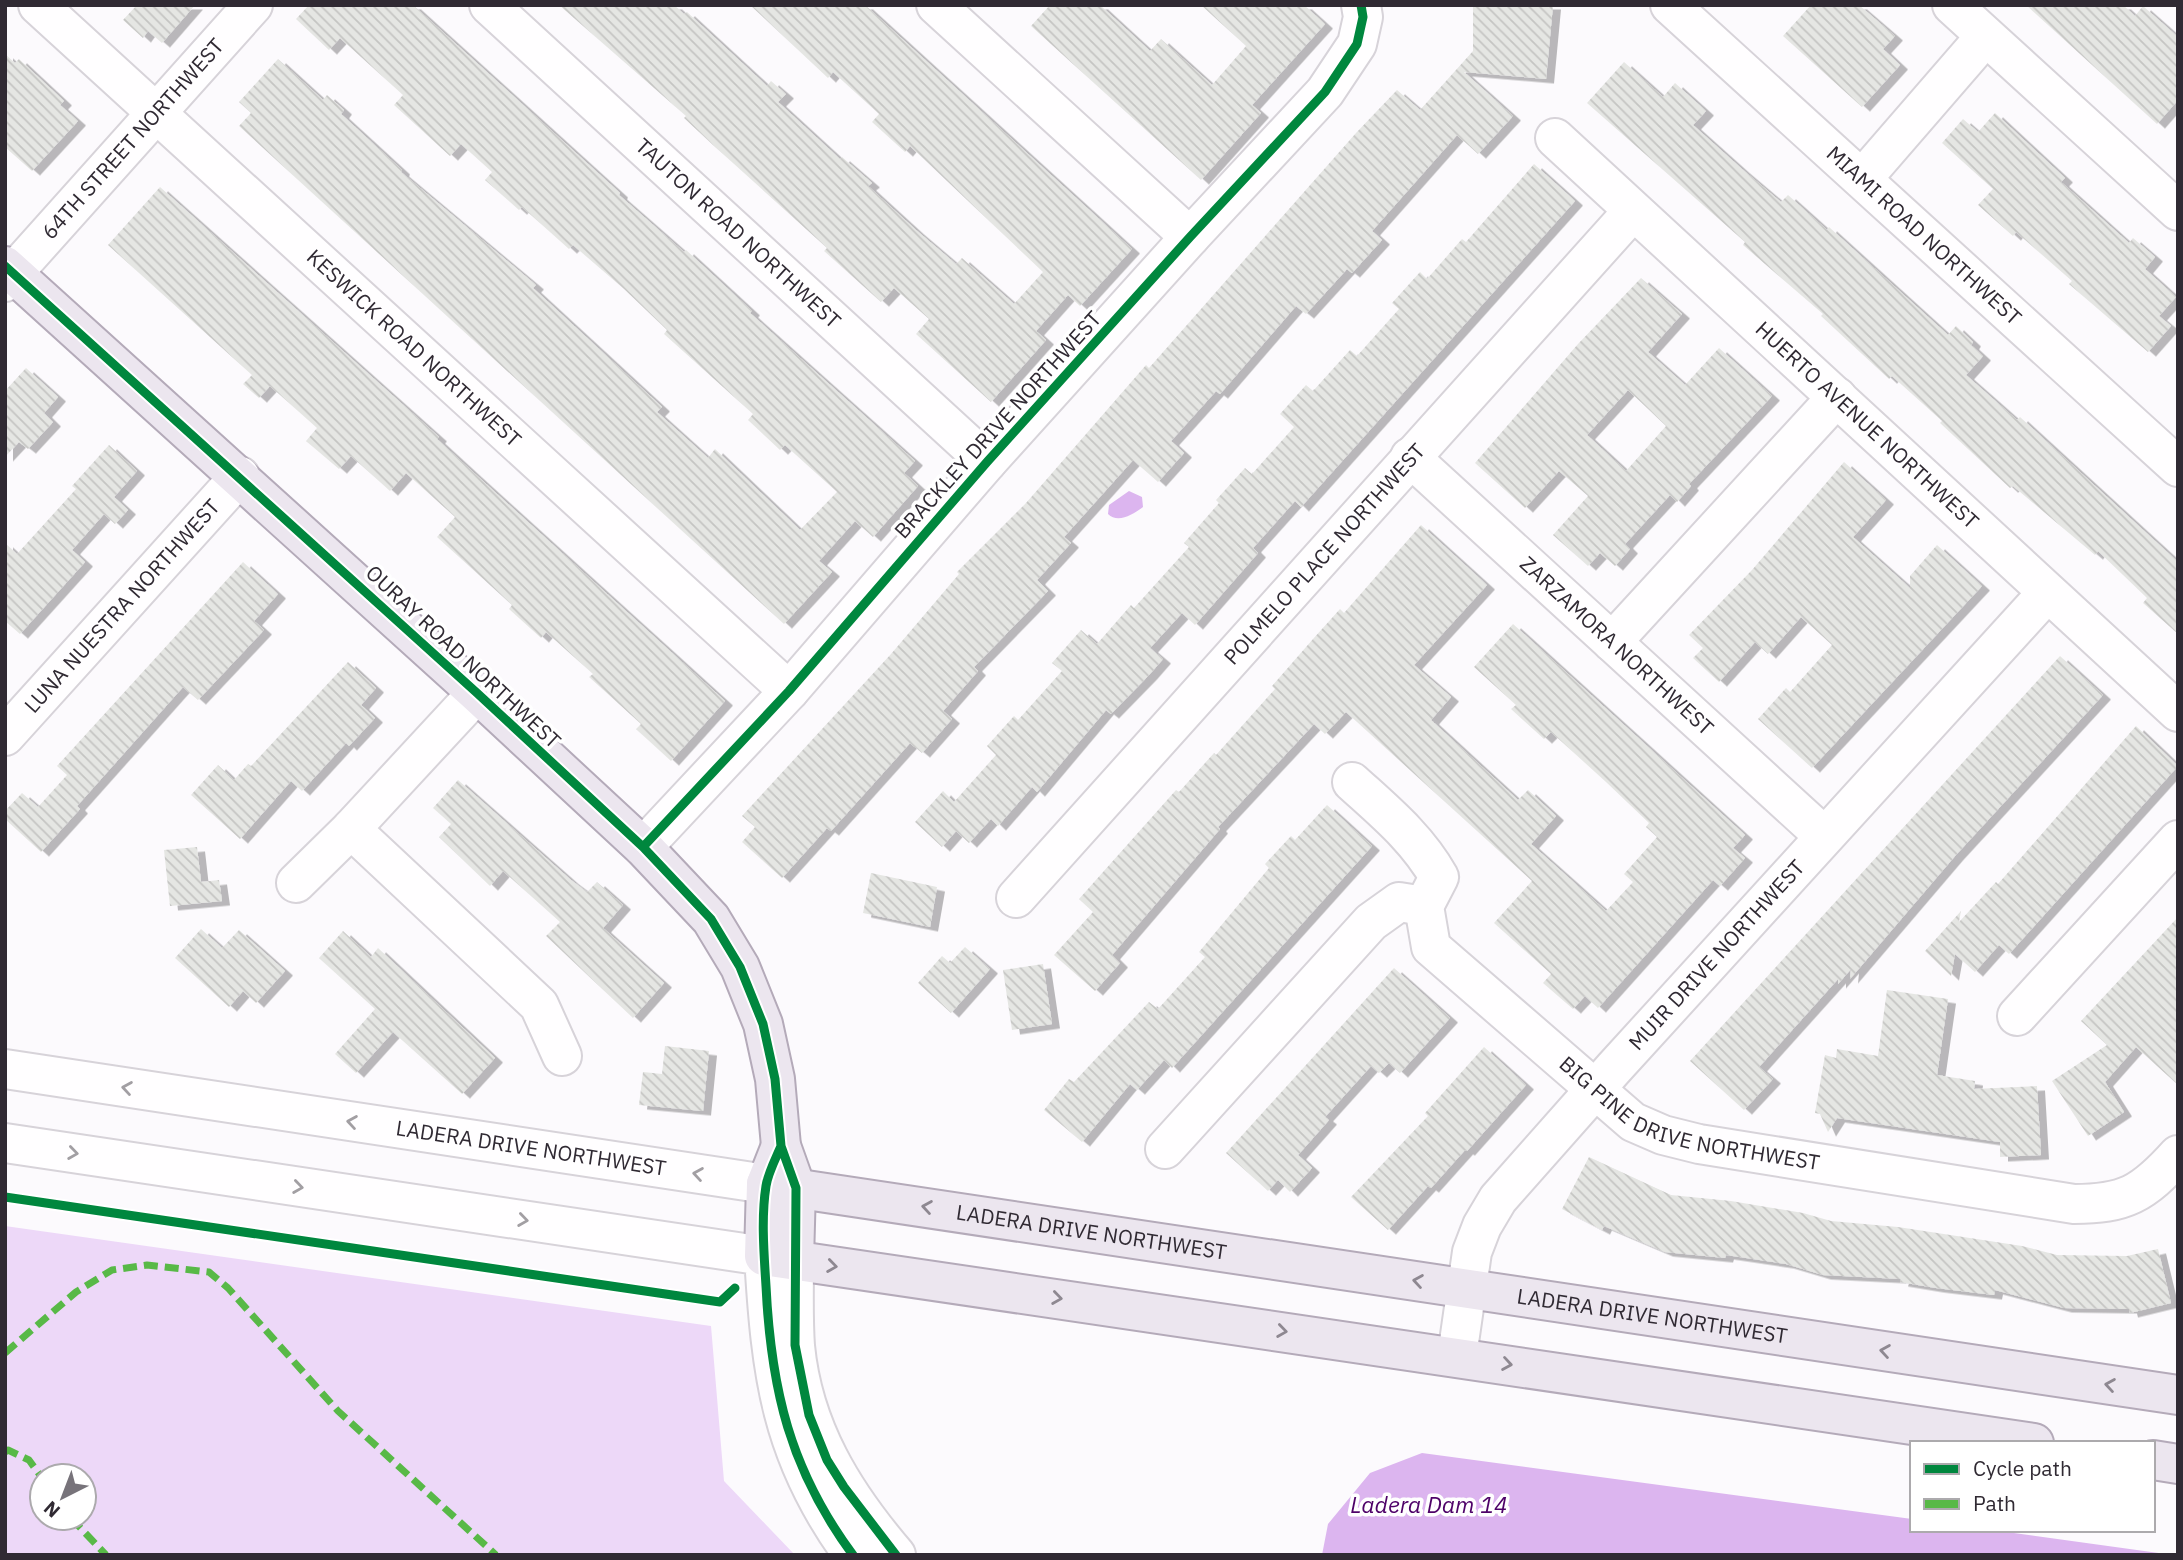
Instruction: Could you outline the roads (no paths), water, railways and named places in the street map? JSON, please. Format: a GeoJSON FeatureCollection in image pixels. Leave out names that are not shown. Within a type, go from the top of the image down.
{"type":"FeatureCollection","features":[{"type":"Feature","properties":{"kind":"main road","name":"OURAY ROAD NORTHWEST"},"geometry":{"type":"LineString","coordinates":[[8,274],[240,476],[477,693],[643,848],[711,919],[740,967],[762,1024],[773,1068],[781,1146],[779,1258]]}},
{"type":"Feature","properties":{"kind":"main road","name":"LADERA DRIVE NORTHWEST"},"geometry":{"type":"LineString","coordinates":[[781,1186],[2178,1395]]}},
{"type":"Feature","properties":{"kind":"main road"},"geometry":{"type":"LineString","coordinates":[[779,1258],[2021,1441]]}},
{"type":"Feature","properties":{"kind":"main road"},"geometry":{"type":"LineString","coordinates":[[2155,1460],[2178,1464]]}},
{"type":"Feature","properties":{"kind":"street","name":"KESWICK ROAD NORTHWEST"},"geometry":{"type":"LineString","coordinates":[[38,5],[789,691]]}},
{"type":"Feature","properties":{"kind":"street","name":"64TH STREET NORTHWEST"},"geometry":{"type":"LineString","coordinates":[[8,274],[253,5]]}},
{"type":"Feature","properties":{"kind":"street","name":"TAUTON ROAD NORTHWEST"},"geometry":{"type":"LineString","coordinates":[[489,5],[987,462]]}},
{"type":"Feature","properties":{"kind":"street"},"geometry":{"type":"LineString","coordinates":[[936,5],[1190,237]]}},
{"type":"Feature","properties":{"kind":"street","name":"MIAMI ROAD NORTHWEST"},"geometry":{"type":"LineString","coordinates":[[1670,5],[2178,467]]}},
{"type":"Feature","properties":{"kind":"street"},"geometry":{"type":"LineString","coordinates":[[1952,5],[2178,211]]}},
{"type":"Feature","properties":{"kind":"street","name":"BRACKLEY DRIVE NORTHWEST"},"geometry":{"type":"LineString","coordinates":[[643,848],[789,691],[987,462],[1325,92],[1357,44],[1362,11]]}},
{"type":"Feature","properties":{"kind":"street"},"geometry":{"type":"LineString","coordinates":[[1861,179],[1985,37]]}},
{"type":"Feature","properties":{"kind":"street","name":"HUERTO AVENUE NORTHWEST"},"geometry":{"type":"LineString","coordinates":[[1555,138],[2178,712]]}},
{"type":"Feature","properties":{"kind":"street","name":"POLMELO PLACE NORTHWEST"},"geometry":{"type":"LineString","coordinates":[[1016,898],[1633,211]]}},
{"type":"Feature","properties":{"kind":"street"},"geometry":{"type":"LineString","coordinates":[[1612,642],[1837,397]]}},
{"type":"Feature","properties":{"kind":"street","name":"ZARZAMORA NORTHWEST"},"geometry":{"type":"LineString","coordinates":[[1410,457],[1824,836]]}},
{"type":"Feature","properties":{"kind":"street","name":"LUNA NUESTRA NORTHWEST"},"geometry":{"type":"LineString","coordinates":[[5,736],[240,476]]}},
{"type":"Feature","properties":{"kind":"street","name":"MUIR DRIVE NORTHWEST"},"geometry":{"type":"LineString","coordinates":[[1457,1356],[1472,1252],[1482,1226],[1499,1199],[1593,1091],[2047,593]]}},
{"type":"Feature","properties":{"kind":"street"},"geometry":{"type":"LineString","coordinates":[[296,883],[351,829],[477,693]]}},
{"type":"Feature","properties":{"kind":"street"},"geometry":{"type":"LineString","coordinates":[[1165,1149],[1371,922],[1399,902],[1424,906],[1439,877],[1425,852],[1404,828],[1352,782]]}},
{"type":"Feature","properties":{"kind":"street"},"geometry":{"type":"LineString","coordinates":[[351,829],[539,1005],[562,1056]]}},
{"type":"Feature","properties":{"kind":"street"},"geometry":{"type":"LineString","coordinates":[[2017,1016],[2178,839]]}},
{"type":"Feature","properties":{"kind":"street","name":"BIG PINE DRIVE NORTHWEST"},"geometry":{"type":"LineString","coordinates":[[1424,906],[1432,947],[1593,1091],[1633,1122],[1663,1135],[2074,1204],[2109,1204],[2129,1197],[2148,1185],[2178,1156]]}},
{"type":"Feature","properties":{"kind":"street","name":"LADERA DRIVE NORTHWEST"},"geometry":{"type":"LineString","coordinates":[[5,1069],[781,1186]]}},
{"type":"Feature","properties":{"kind":"street"},"geometry":{"type":"LineString","coordinates":[[5,1143],[779,1258]]}},
{"type":"Feature","properties":{"kind":"street"},"geometry":{"type":"LineString","coordinates":[[779,1258],[771,1360],[782,1413],[810,1486],[853,1555]]}},
{"type":"Feature","properties":{"kind":"street"},"geometry":{"type":"LineString","coordinates":[[779,1258],[808,1415],[827,1460],[844,1487],[896,1555]]}},
{"type":"Feature","properties":{"kind":"water"},"geometry":{"type":"Polygon","coordinates":[[[1129,491],[1142,497],[1143,507],[1121,518],[1108,514],[1109,505],[1129,491]]]}},
{"type":"Feature","properties":{"kind":"water","name":"Ladera Dam 14"},"geometry":{"type":"Polygon","coordinates":[[[1422,1453],[1910,1519],[1910,1532],[2006,1532],[2173,1555],[1322,1555],[1328,1524],[1370,1473],[1422,1453]]]}}]}
